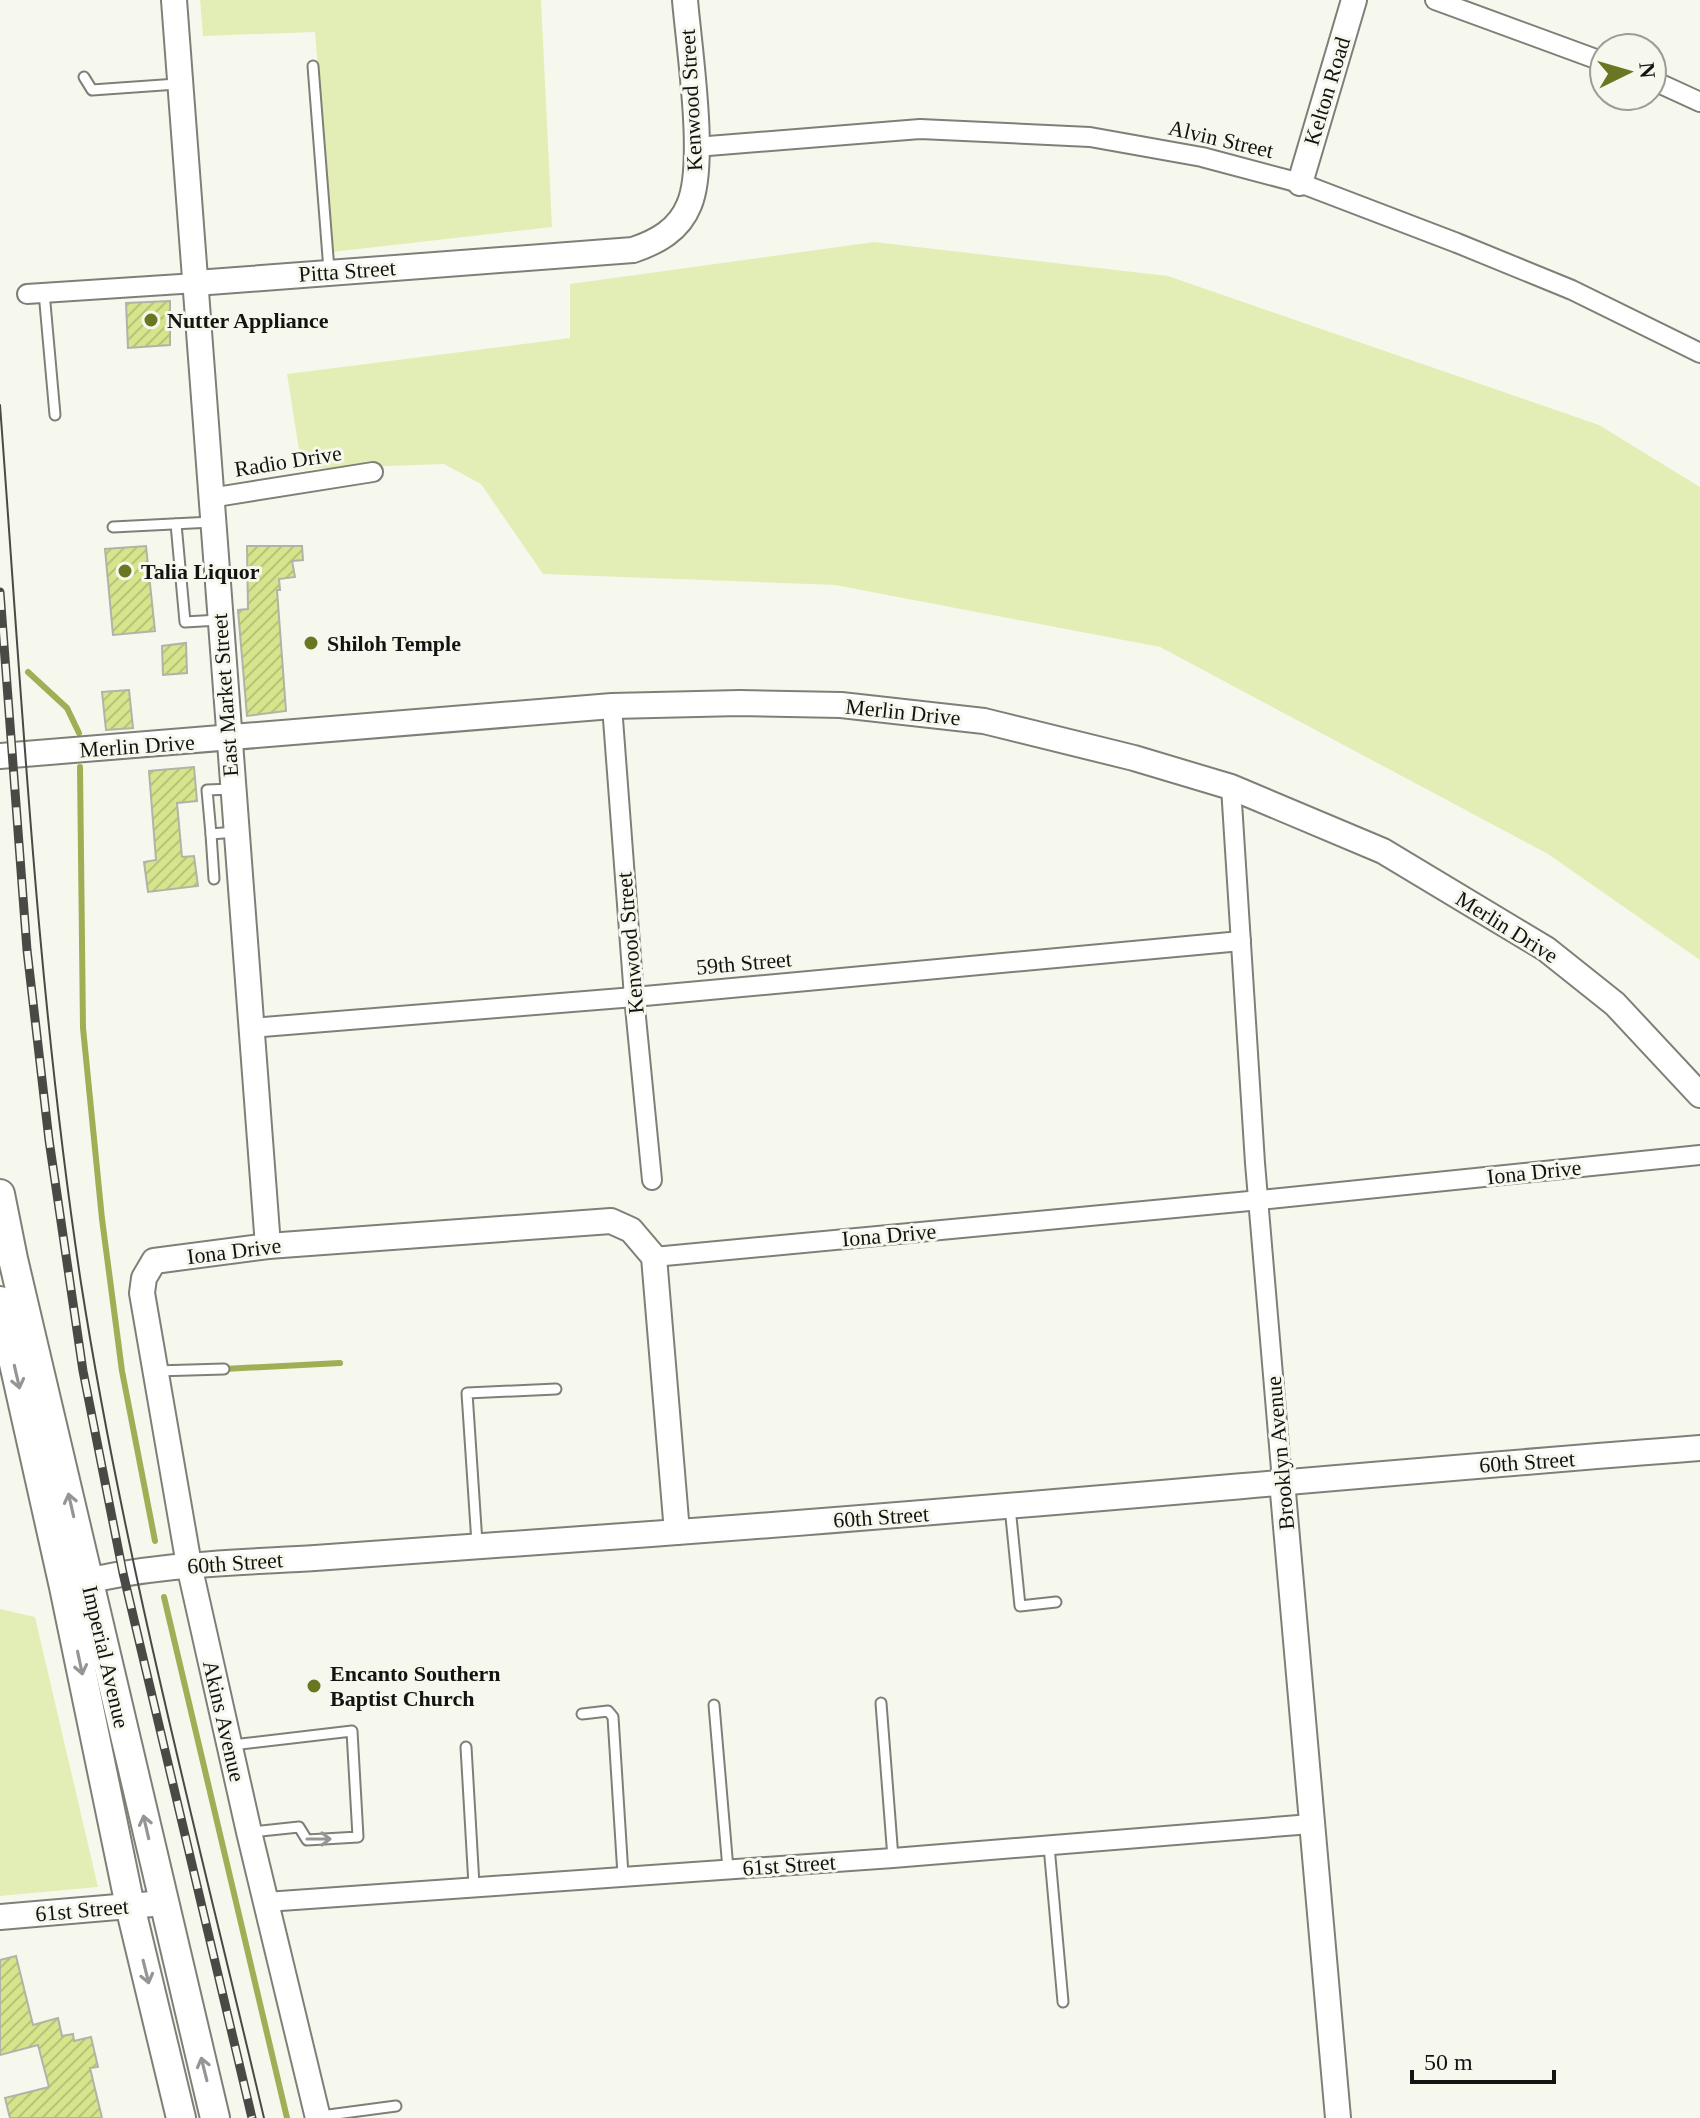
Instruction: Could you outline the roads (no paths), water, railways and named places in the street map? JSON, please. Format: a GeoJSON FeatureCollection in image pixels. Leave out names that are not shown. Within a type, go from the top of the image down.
{"type":"FeatureCollection","features":[{"type":"Feature","properties":{"kind":"main road","name":"Imperial Avenue"},"geometry":{"type":"LineString","coordinates":[[0,1194],[76,1584],[130,1906],[181,2118]]}},
{"type":"Feature","properties":{"kind":"main road","name":"Imperial Avenue"},"geometry":{"type":"LineString","coordinates":[[0,1301],[164,1903],[215,2118]]}},
{"type":"Feature","properties":{"kind":"street","name":"East Market Street"},"geometry":{"type":"LineString","coordinates":[[174,0],[268,1246]]}},
{"type":"Feature","properties":{"kind":"street","name":"Kenwood Street"},"geometry":{"type":"LineString","coordinates":[[664,237],[680,221],[695,185],[696,147],[685,0]]}},
{"type":"Feature","properties":{"kind":"street","name":"Kelton Road"},"geometry":{"type":"LineString","coordinates":[[1300,183],[1354,0]]}},
{"type":"Feature","properties":{"kind":"street"},"geometry":{"type":"LineString","coordinates":[[1435,0],[1588,56]]}},
{"type":"Feature","properties":{"kind":"street"},"geometry":{"type":"LineString","coordinates":[[1668,87],[1700,102]]}},
{"type":"Feature","properties":{"kind":"street","name":"Alvin Street"},"geometry":{"type":"LineString","coordinates":[[696,147],[920,129],[1090,137],[1202,157],[1300,183],[1572,290],[1700,353]]}},
{"type":"Feature","properties":{"kind":"street","name":"Pitta Street"},"geometry":{"type":"LineString","coordinates":[[35,293],[633,250],[664,237]]}},
{"type":"Feature","properties":{"kind":"street","name":"Radio Drive"},"geometry":{"type":"LineString","coordinates":[[211,510],[373,472]]}},
{"type":"Feature","properties":{"kind":"street","name":"Merlin Drive"},"geometry":{"type":"LineString","coordinates":[[0,756],[612,706],[740,703],[841,705],[984,721],[1134,758],[1231,787],[1383,851],[1546,949],[1615,1004],[1700,1095]]}},
{"type":"Feature","properties":{"kind":"street","name":"Kenwood Street"},"geometry":{"type":"LineString","coordinates":[[612,706],[634,997],[652,1180]]}},
{"type":"Feature","properties":{"kind":"street","name":"Brooklyn Avenue"},"geometry":{"type":"LineString","coordinates":[[1231,787],[1254,1147],[1338,2118]]}},
{"type":"Feature","properties":{"kind":"street","name":"59th Street"},"geometry":{"type":"LineString","coordinates":[[251,1028],[634,997],[1241,941]]}},
{"type":"Feature","properties":{"kind":"street","name":"Iona Drive"},"geometry":{"type":"LineString","coordinates":[[148,1320],[142,1293],[144,1278],[154,1261],[268,1246],[611,1221],[631,1230],[654,1257],[1700,1155]]}},
{"type":"Feature","properties":{"kind":"street"},"geometry":{"type":"LineString","coordinates":[[654,1257],[677,1532]]}},
{"type":"Feature","properties":{"kind":"street","name":"Akins Avenue"},"geometry":{"type":"LineString","coordinates":[[148,1320],[189,1565],[318,2117]]}},
{"type":"Feature","properties":{"kind":"street","name":"60th Street"},"geometry":{"type":"LineString","coordinates":[[76,1584],[123,1573],[189,1565],[478,1547],[1010,1507],[1282,1481],[1700,1448]]}},
{"type":"Feature","properties":{"kind":"street","name":"61st Street"},"geometry":{"type":"LineString","coordinates":[[266,1902],[893,1858],[1311,1824]]}},
{"type":"Feature","properties":{"kind":"street","name":"61st Street"},"geometry":{"type":"LineString","coordinates":[[0,1917],[164,1903]]}},
{"type":"Feature","properties":{"kind":"lane"},"geometry":{"type":"LineString","coordinates":[[313,66],[329,272]]}},
{"type":"Feature","properties":{"kind":"lane"},"geometry":{"type":"LineString","coordinates":[[84,77],[92,90],[181,84]]}},
{"type":"Feature","properties":{"kind":"lane"},"geometry":{"type":"LineString","coordinates":[[35,293],[55,415]]}},
{"type":"Feature","properties":{"kind":"lane"},"geometry":{"type":"LineString","coordinates":[[113,527],[176,524],[211,510]]}},
{"type":"Feature","properties":{"kind":"lane"},"geometry":{"type":"LineString","coordinates":[[176,524],[185,622],[219,620]]}},
{"type":"Feature","properties":{"kind":"lane"},"geometry":{"type":"LineString","coordinates":[[214,879],[207,790],[232,789]]}},
{"type":"Feature","properties":{"kind":"lane"},"geometry":{"type":"LineString","coordinates":[[211,834],[235,832]]}},
{"type":"Feature","properties":{"kind":"lane"},"geometry":{"type":"LineString","coordinates":[[156,1371],[224,1369]]}},
{"type":"Feature","properties":{"kind":"lane"},"geometry":{"type":"LineString","coordinates":[[478,1547],[467,1393],[556,1389]]}},
{"type":"Feature","properties":{"kind":"lane"},"geometry":{"type":"LineString","coordinates":[[1010,1507],[1020,1606],[1056,1602]]}},
{"type":"Feature","properties":{"kind":"lane"},"geometry":{"type":"LineString","coordinates":[[881,1703],[893,1858]]}},
{"type":"Feature","properties":{"kind":"lane"},"geometry":{"type":"LineString","coordinates":[[714,1705],[728,1869]]}},
{"type":"Feature","properties":{"kind":"lane"},"geometry":{"type":"LineString","coordinates":[[582,1714],[608,1711],[613,1717],[623,1875]]}},
{"type":"Feature","properties":{"kind":"lane"},"geometry":{"type":"LineString","coordinates":[[229,1746],[352,1731],[358,1837],[307,1840],[299,1827],[249,1832]]}},
{"type":"Feature","properties":{"kind":"lane"},"geometry":{"type":"LineString","coordinates":[[466,1747],[474,1885]]}},
{"type":"Feature","properties":{"kind":"lane"},"geometry":{"type":"LineString","coordinates":[[1049,1846],[1063,2002]]}},
{"type":"Feature","properties":{"kind":"lane"},"geometry":{"type":"LineString","coordinates":[[318,2117],[396,2106]]}},
{"type":"Feature","properties":{"kind":"waterway"},"geometry":{"type":"LineString","coordinates":[[28,672],[67,708],[79,733]]}},
{"type":"Feature","properties":{"kind":"waterway"},"geometry":{"type":"LineString","coordinates":[[80,767],[83,1028],[102,1219],[122,1371],[155,1541]]}},
{"type":"Feature","properties":{"kind":"waterway"},"geometry":{"type":"LineString","coordinates":[[224,1369],[340,1363]]}},
{"type":"Feature","properties":{"kind":"waterway"},"geometry":{"type":"LineString","coordinates":[[164,1597],[287,2118]]}},
{"type":"Feature","properties":{"kind":"tram line"},"geometry":{"type":"LineString","coordinates":[[0,405],[42,955],[81,1283],[141,1598],[264,2118]]}},
{"type":"Feature","properties":{"kind":"railway"},"geometry":{"type":"LineString","coordinates":[[0,592],[27,950],[49,1140],[83,1371],[123,1573],[252,2118]]}},
{"type":"Feature","properties":{"kind":"place","name":"Nutter Appliance"},"geometry":{"type":"Point","coordinates":[151,320]}},
{"type":"Feature","properties":{"kind":"place","name":"Talia Liquor"},"geometry":{"type":"Point","coordinates":[125,571]}},
{"type":"Feature","properties":{"kind":"place","name":"Shiloh Temple"},"geometry":{"type":"Point","coordinates":[311,643]}},
{"type":"Feature","properties":{"kind":"place","name":"Encanto Southern Baptist Church"},"geometry":{"type":"Point","coordinates":[314,1686]}}]}
